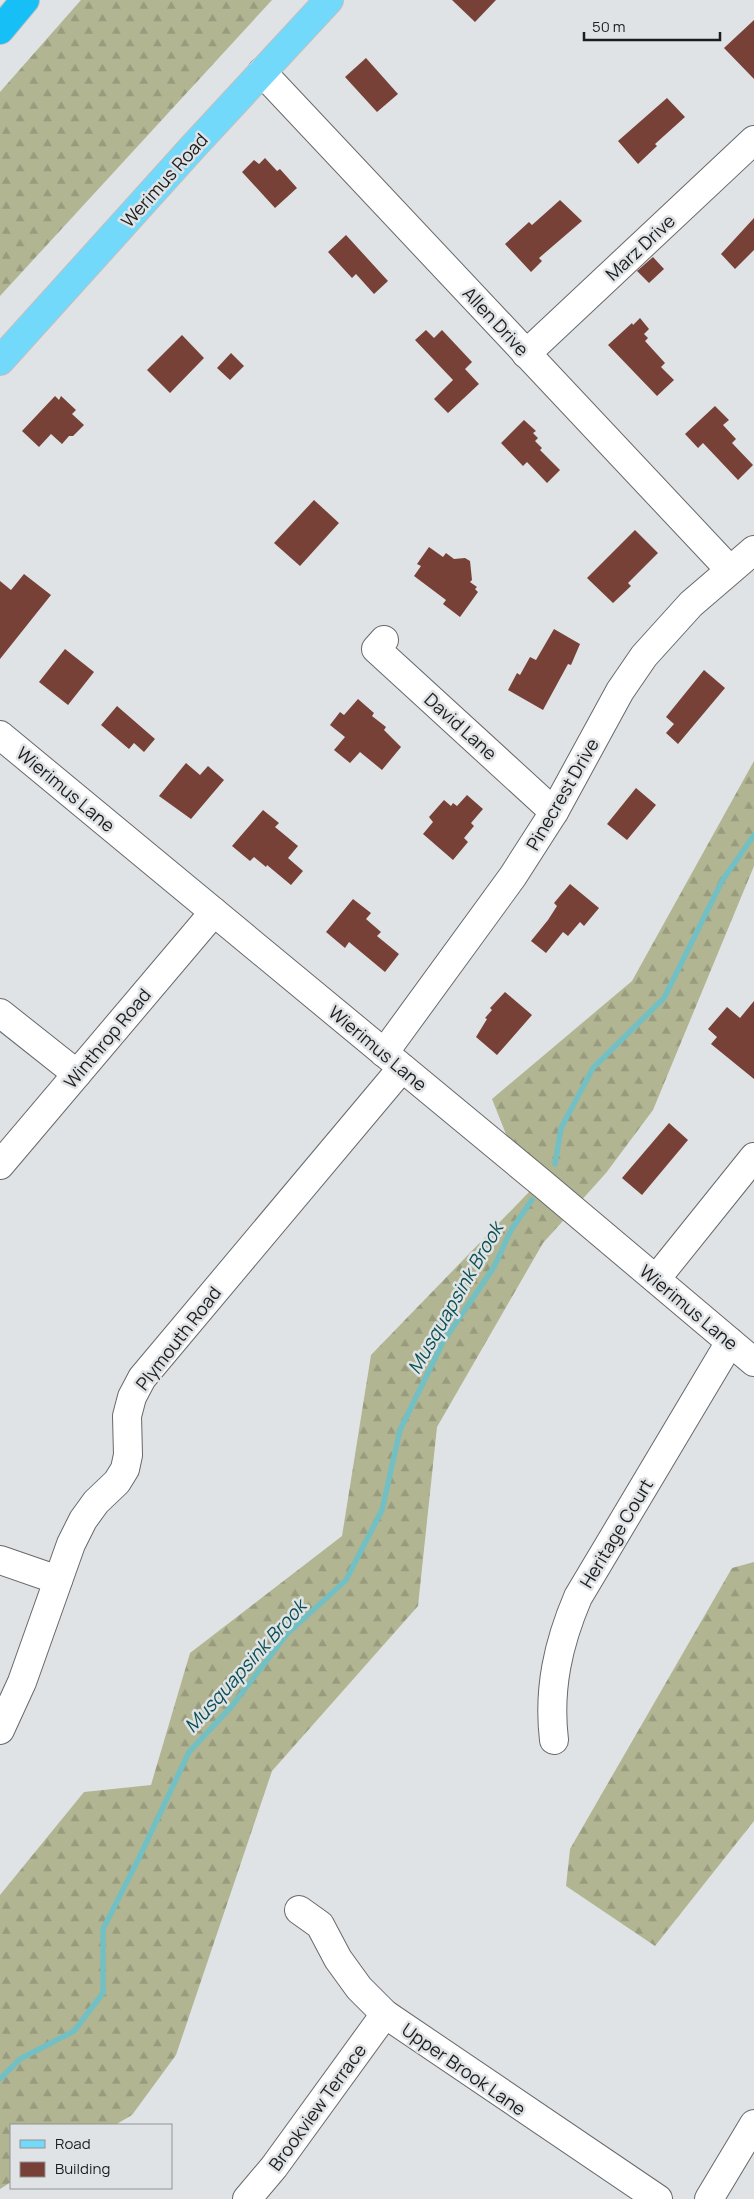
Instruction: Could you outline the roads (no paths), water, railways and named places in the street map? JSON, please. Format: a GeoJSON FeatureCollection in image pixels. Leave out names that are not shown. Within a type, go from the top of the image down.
{"type":"FeatureCollection","features":[{"type":"Feature","properties":{"kind":"highway"},"geometry":{"type":"LineString","coordinates":[[0,30],[25,0]]}},
{"type":"Feature","properties":{"kind":"main road","name":"Werimus Road"},"geometry":{"type":"LineString","coordinates":[[0,361],[329,0]]}},
{"type":"Feature","properties":{"kind":"street","name":"Allen Drive"},"geometry":{"type":"LineString","coordinates":[[262,72],[730,570]]}},
{"type":"Feature","properties":{"kind":"street","name":"Marz Drive"},"geometry":{"type":"LineString","coordinates":[[526,354],[754,140]]}},
{"type":"Feature","properties":{"kind":"street","name":"Pinecrest Drive"},"geometry":{"type":"LineString","coordinates":[[393,1060],[554,812],[620,691],[644,656],[684,611],[754,550]]}},
{"type":"Feature","properties":{"kind":"street","name":"David Lane"},"geometry":{"type":"LineString","coordinates":[[384,640],[376,649],[554,812]]}},
{"type":"Feature","properties":{"kind":"street","name":"Wierimus Lane"},"geometry":{"type":"LineString","coordinates":[[0,734],[754,1362]]}},
{"type":"Feature","properties":{"kind":"street","name":"Winthrop Road"},"geometry":{"type":"LineString","coordinates":[[0,1165],[214,912]]}},
{"type":"Feature","properties":{"kind":"street"},"geometry":{"type":"LineString","coordinates":[[0,1013],[77,1074]]}},
{"type":"Feature","properties":{"kind":"street","name":"Plymouth Road"},"geometry":{"type":"LineString","coordinates":[[0,1730],[22,1682],[71,1544],[83,1520],[96,1502],[117,1482],[125,1470],[128,1455],[128,1416],[132,1397],[142,1378],[393,1060]]}},
{"type":"Feature","properties":{"kind":"street"},"geometry":{"type":"LineString","coordinates":[[656,1279],[754,1157]]}},
{"type":"Feature","properties":{"kind":"street","name":"Heritage Court"},"geometry":{"type":"LineString","coordinates":[[554,1740],[552,1694],[556,1661],[565,1628],[578,1597],[730,1342]]}},
{"type":"Feature","properties":{"kind":"street"},"geometry":{"type":"LineString","coordinates":[[0,1560],[58,1580]]}},
{"type":"Feature","properties":{"kind":"street","name":"Upper Brook Lane"},"geometry":{"type":"LineString","coordinates":[[299,1910],[320,1924],[338,1959],[359,1988],[385,2014],[658,2199]]}},
{"type":"Feature","properties":{"kind":"street","name":"Brookview Terrace"},"geometry":{"type":"LineString","coordinates":[[247,2199],[274,2167],[385,2014]]}},
{"type":"Feature","properties":{"kind":"street"},"geometry":{"type":"LineString","coordinates":[[709,2199],[754,2124]]}},
{"type":"Feature","properties":{"kind":"waterway","name":"Musquapsink Brook"},"geometry":{"type":"LineString","coordinates":[[555,1164],[561,1128],[593,1068],[664,998],[722,881],[754,835]]}},
{"type":"Feature","properties":{"kind":"waterway","name":"Musquapsink Brook"},"geometry":{"type":"LineString","coordinates":[[0,2079],[20,2059],[74,2031],[103,1993],[103,1929],[189,1752],[231,1707],[287,1634],[346,1580],[382,1510],[400,1430],[443,1342],[494,1267],[511,1230],[532,1200]]}}]}
